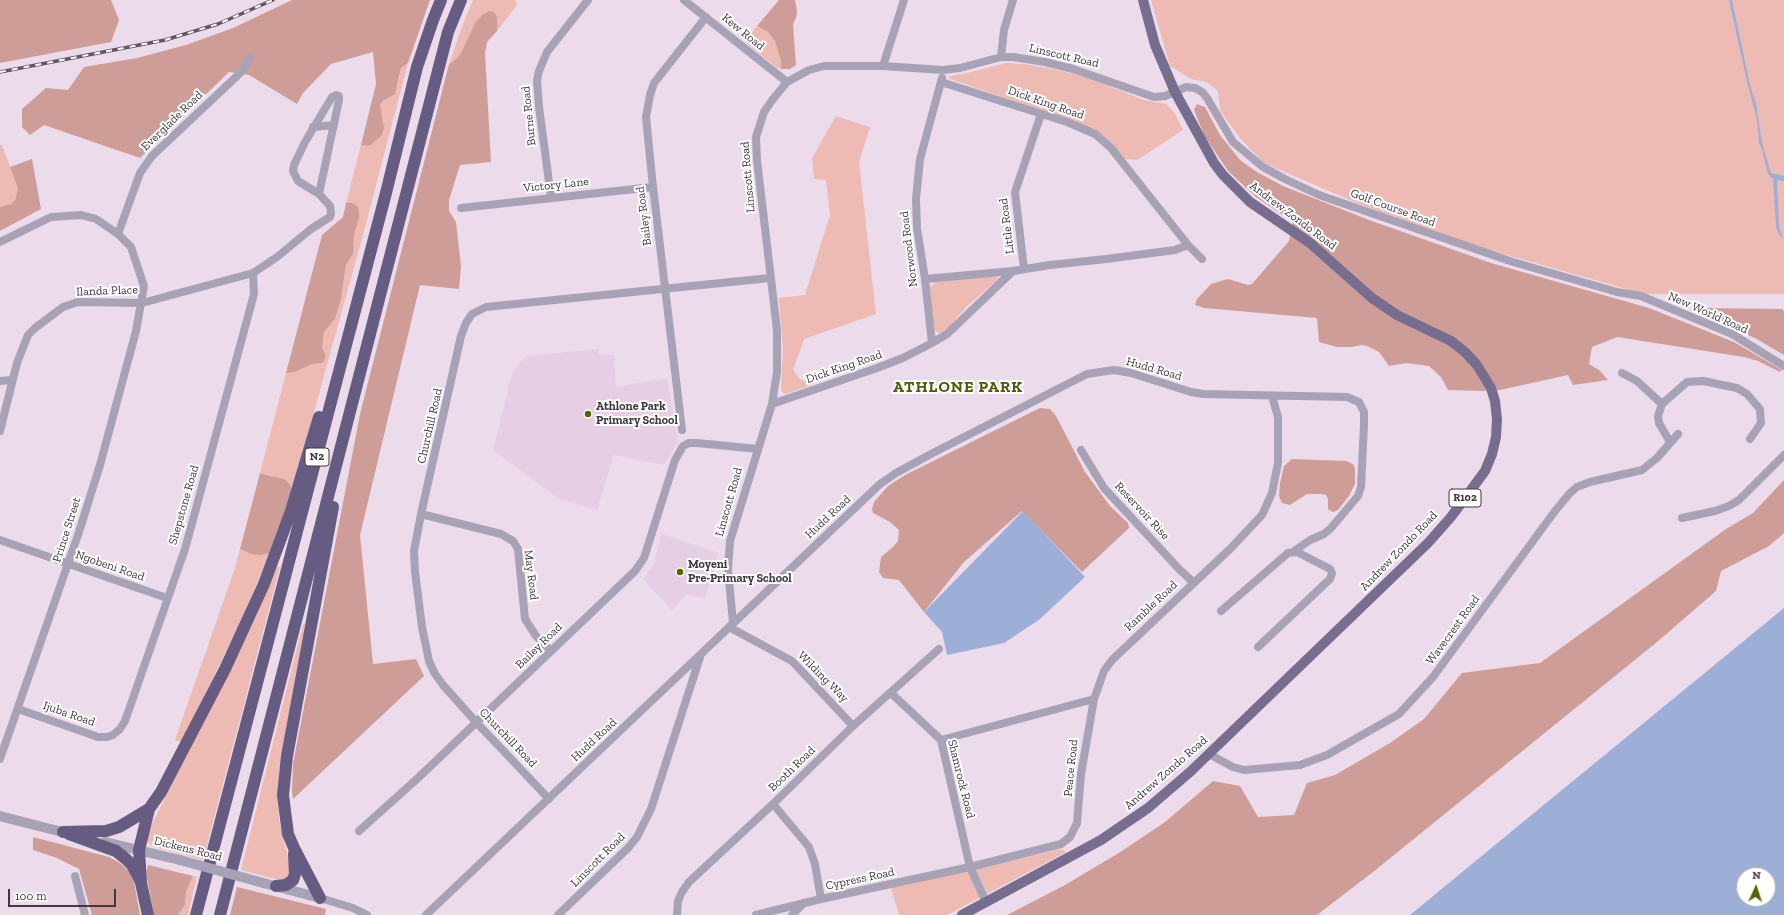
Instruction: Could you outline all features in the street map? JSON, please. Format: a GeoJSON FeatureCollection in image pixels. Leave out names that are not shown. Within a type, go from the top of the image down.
{"type":"FeatureCollection","features":[{"type":"Feature","properties":{"kind":"highway","name":"N2"},"geometry":{"type":"LineString","coordinates":[[196,915],[386,193],[417,67],[433,20],[442,0]]}},
{"type":"Feature","properties":{"kind":"highway","name":"N2"},"geometry":{"type":"LineString","coordinates":[[220,915],[448,32],[461,0]]}},
{"type":"Feature","properties":{"kind":"highway"},"geometry":{"type":"LineString","coordinates":[[148,915],[141,883],[139,850],[149,809],[160,792],[225,669],[264,584],[291,511],[321,410],[333,396]]}},
{"type":"Feature","properties":{"kind":"highway"},"geometry":{"type":"LineString","coordinates":[[320,898],[294,848],[285,819],[283,795],[284,771],[345,445],[347,425]]}},
{"type":"Feature","properties":{"kind":"highway"},"geometry":{"type":"LineString","coordinates":[[63,832],[106,831],[119,827],[149,809]]}},
{"type":"Feature","properties":{"kind":"highway"},"geometry":{"type":"LineString","coordinates":[[63,832],[116,852],[132,865],[141,883]]}},
{"type":"Feature","properties":{"kind":"highway"},"geometry":{"type":"LineString","coordinates":[[276,886],[286,885],[293,880],[295,874],[294,848]]}},
{"type":"Feature","properties":{"kind":"main road","name":"Andrew Zondo Road"},"geometry":{"type":"LineString","coordinates":[[962,915],[1066,860],[1127,824],[1168,792],[1428,543],[1451,517],[1484,471],[1492,454],[1496,437],[1497,419],[1495,401],[1481,370],[1466,352],[1451,341],[1397,315],[1372,298],[1310,242],[1250,202],[1234,187],[1214,163],[1175,92],[1155,45],[1143,0]]}},
{"type":"Feature","properties":{"kind":"street","name":"Burne Road"},"geometry":{"type":"LineString","coordinates":[[551,197],[539,107],[537,80],[547,52],[588,0]]}},
{"type":"Feature","properties":{"kind":"street","name":"Kew Road"},"geometry":{"type":"LineString","coordinates":[[684,0],[787,82]]}},
{"type":"Feature","properties":{"kind":"street"},"geometry":{"type":"LineString","coordinates":[[883,66],[904,0]]}},
{"type":"Feature","properties":{"kind":"street"},"geometry":{"type":"LineString","coordinates":[[1000,57],[1004,30],[1013,0]]}},
{"type":"Feature","properties":{"kind":"street","name":"Bailey Road"},"geometry":{"type":"LineString","coordinates":[[682,430],[646,117],[654,83],[706,18]]}},
{"type":"Feature","properties":{"kind":"street","name":"Everglade Road"},"geometry":{"type":"LineString","coordinates":[[118,234],[140,173],[152,156],[239,74],[250,57]]}},
{"type":"Feature","properties":{"kind":"street","name":"Linscott Road"},"geometry":{"type":"LineString","coordinates":[[731,626],[728,568],[730,541],[772,404],[776,385],[778,358],[776,330],[757,160],[756,137],[764,112],[772,99],[787,82],[809,70],[824,66],[883,66],[943,70],[960,68],[1000,57],[1013,57],[1073,68],[1154,97],[1165,96],[1175,92]]}},
{"type":"Feature","properties":{"kind":"street","name":"Norwood Road"},"geometry":{"type":"LineString","coordinates":[[932,343],[917,228],[916,199],[920,159],[943,70]]}},
{"type":"Feature","properties":{"kind":"street","name":"Dick King Road"},"geometry":{"type":"LineString","coordinates":[[941,82],[1081,127],[1104,140],[1188,245],[1202,259]]}},
{"type":"Feature","properties":{"kind":"street","name":"Golf Course Road"},"geometry":{"type":"LineString","coordinates":[[1175,92],[1186,88],[1195,88],[1202,92],[1233,142],[1246,154],[1269,170],[1318,195],[1513,262],[1617,292],[1641,296]]}},
{"type":"Feature","properties":{"kind":"street"},"geometry":{"type":"LineString","coordinates":[[336,95],[339,98],[319,194],[298,180],[293,170],[294,165],[314,127],[332,97],[336,95]]}},
{"type":"Feature","properties":{"kind":"street","name":"Little Road"},"geometry":{"type":"LineString","coordinates":[[1024,269],[1015,192],[1041,114]]}},
{"type":"Feature","properties":{"kind":"street"},"geometry":{"type":"LineString","coordinates":[[314,127],[334,125]]}},
{"type":"Feature","properties":{"kind":"street","name":"Victory Lane"},"geometry":{"type":"LineString","coordinates":[[462,208],[551,197],[653,187]]}},
{"type":"Feature","properties":{"kind":"street","name":"Ilanda Place"},"geometry":{"type":"LineString","coordinates":[[0,431],[12,380],[28,335],[63,307],[78,302],[142,303],[253,273],[277,257],[311,229],[330,216],[330,206],[319,194]]}},
{"type":"Feature","properties":{"kind":"street","name":"Prince Street"},"geometry":{"type":"LineString","coordinates":[[0,242],[50,217],[81,215],[96,219],[118,234],[131,247],[142,274],[144,286],[142,303],[100,465],[68,564],[0,759]]}},
{"type":"Feature","properties":{"kind":"street"},"geometry":{"type":"LineString","coordinates":[[924,279],[1013,271],[1175,250],[1188,245]]}},
{"type":"Feature","properties":{"kind":"street","name":"Dick King Road"},"geometry":{"type":"LineString","coordinates":[[772,404],[883,366],[903,358],[932,343],[947,334],[1013,271]]}},
{"type":"Feature","properties":{"kind":"street","name":"Shepstone Road"},"geometry":{"type":"LineString","coordinates":[[113,735],[120,729],[125,721],[197,506],[253,300],[253,273]]}},
{"type":"Feature","properties":{"kind":"street","name":"Churchill Road"},"geometry":{"type":"LineString","coordinates":[[549,799],[443,685],[435,674],[429,660],[422,627],[415,572],[414,551],[461,336],[466,323],[472,314],[486,306],[770,278]]}},
{"type":"Feature","properties":{"kind":"street","name":"New World Road"},"geometry":{"type":"LineString","coordinates":[[1641,296],[1732,334],[1784,366]]}},
{"type":"Feature","properties":{"kind":"street","name":"Hudd Road"},"geometry":{"type":"LineString","coordinates":[[426,915],[853,509],[888,478],[971,432],[1087,374],[1114,370],[1131,373],[1191,392],[1203,394],[1347,397],[1359,402],[1364,412],[1362,476],[1358,496],[1331,528],[1324,534],[1310,540],[1293,552]]}},
{"type":"Feature","properties":{"kind":"street"},"geometry":{"type":"LineString","coordinates":[[1622,374],[1637,381],[1662,404]]}},
{"type":"Feature","properties":{"kind":"street"},"geometry":{"type":"LineString","coordinates":[[0,381],[12,380]]}},
{"type":"Feature","properties":{"kind":"street"},"geometry":{"type":"LineString","coordinates":[[1670,442],[1659,423],[1658,416],[1662,404],[1687,382],[1703,381],[1737,388],[1747,394],[1760,409],[1761,423],[1750,439]]}},
{"type":"Feature","properties":{"kind":"street","name":"Ramble Road"},"geometry":{"type":"LineString","coordinates":[[1094,699],[1104,671],[1112,660],[1254,524],[1267,505],[1276,478],[1279,444],[1278,417],[1272,396]]}},
{"type":"Feature","properties":{"kind":"street","name":"Wavecrest Road"},"geometry":{"type":"LineString","coordinates":[[1209,754],[1227,765],[1244,770],[1300,765],[1327,755],[1399,714],[1433,677],[1555,511],[1570,493],[1577,487],[1590,482],[1642,470],[1657,458],[1678,434]]}},
{"type":"Feature","properties":{"kind":"street","name":"Bailey Road"},"geometry":{"type":"LineString","coordinates":[[359,831],[418,778],[640,565],[647,551],[675,460],[683,446],[689,443],[697,442],[758,449]]}},
{"type":"Feature","properties":{"kind":"street","name":"Reservoir Rise"},"geometry":{"type":"LineString","coordinates":[[1081,450],[1104,488],[1179,569],[1194,583]]}},
{"type":"Feature","properties":{"kind":"street"},"geometry":{"type":"LineString","coordinates":[[1682,518],[1715,511],[1729,506],[1739,500],[1784,455]]}},
{"type":"Feature","properties":{"kind":"street","name":"May Road"},"geometry":{"type":"LineString","coordinates":[[421,514],[501,534],[513,541],[518,549],[525,619],[536,636],[551,651]]}},
{"type":"Feature","properties":{"kind":"street","name":"Ngobeni Road"},"geometry":{"type":"LineString","coordinates":[[0,540],[167,598]]}},
{"type":"Feature","properties":{"kind":"street"},"geometry":{"type":"LineString","coordinates":[[1221,611],[1288,553],[1297,552],[1330,569],[1332,575],[1330,579],[1258,647]]}},
{"type":"Feature","properties":{"kind":"street","name":"Wilding Way"},"geometry":{"type":"LineString","coordinates":[[731,626],[792,661],[853,726]]}},
{"type":"Feature","properties":{"kind":"street","name":"Booth Road"},"geometry":{"type":"LineString","coordinates":[[677,915],[678,901],[689,882],[773,804],[853,726],[939,648]]}},
{"type":"Feature","properties":{"kind":"street","name":"Linscott Road"},"geometry":{"type":"LineString","coordinates":[[558,915],[628,848],[646,820],[700,656]]}},
{"type":"Feature","properties":{"kind":"street","name":"Shamrock Road"},"geometry":{"type":"LineString","coordinates":[[891,693],[941,740],[970,867]]}},
{"type":"Feature","properties":{"kind":"street"},"geometry":{"type":"LineString","coordinates":[[941,740],[1094,699]]}},
{"type":"Feature","properties":{"kind":"street","name":"Peace Road"},"geometry":{"type":"LineString","coordinates":[[1070,837],[1078,822],[1083,760],[1094,699]]}},
{"type":"Feature","properties":{"kind":"street","name":"Ijuba Road"},"geometry":{"type":"LineString","coordinates":[[18,709],[98,737],[113,735]]}},
{"type":"Feature","properties":{"kind":"street"},"geometry":{"type":"LineString","coordinates":[[773,804],[809,847],[815,864],[821,899]]}},
{"type":"Feature","properties":{"kind":"street","name":"Dickens Road"},"geometry":{"type":"LineString","coordinates":[[0,816],[256,880],[352,908],[367,915]]}},
{"type":"Feature","properties":{"kind":"street","name":"Cypress Road"},"geometry":{"type":"LineString","coordinates":[[756,915],[1049,848],[1061,844],[1070,837]]}},
{"type":"Feature","properties":{"kind":"street"},"geometry":{"type":"LineString","coordinates":[[970,867],[986,902]]}},
{"type":"Feature","properties":{"kind":"street"},"geometry":{"type":"LineString","coordinates":[[75,876],[85,915]]}},
{"type":"Feature","properties":{"kind":"street"},"geometry":{"type":"LineString","coordinates":[[792,915],[805,903]]}},
{"type":"Feature","properties":{"kind":"shaded area"},"geometry":{"type":"Polygon","coordinates":[[[0,0],[111,0],[119,20],[111,42],[0,63],[0,0]]]}},
{"type":"Feature","properties":{"kind":"shaded area"},"geometry":{"type":"Polygon","coordinates":[[[292,0],[430,0],[408,63],[401,68],[395,94],[383,101],[380,105],[384,127],[382,135],[372,144],[368,146],[361,145],[376,84],[373,52],[331,64],[303,93],[297,104],[249,75],[229,72],[140,158],[44,125],[30,135],[22,127],[22,109],[46,88],[68,90],[84,67],[137,58],[186,45],[233,28],[292,0]]]}},
{"type":"Feature","properties":{"kind":"shaded area"},"geometry":{"type":"Polygon","coordinates":[[[473,0],[515,0],[517,5],[497,31],[497,17],[482,15],[475,23],[461,53],[449,64],[463,24],[473,0]]]}},
{"type":"Feature","properties":{"kind":"shaded area"},"geometry":{"type":"Polygon","coordinates":[[[779,0],[795,0],[797,11],[793,24],[796,65],[790,69],[781,69],[781,61],[775,41],[768,32],[757,26],[779,0]]]}},
{"type":"Feature","properties":{"kind":"shaded area"},"geometry":{"type":"Polygon","coordinates":[[[1151,0],[1784,0],[1784,294],[1644,294],[1472,245],[1359,204],[1264,163],[1241,139],[1220,111],[1218,91],[1207,82],[1191,79],[1170,66],[1151,0]]]}},
{"type":"Feature","properties":{"kind":"shaded area"},"geometry":{"type":"Polygon","coordinates":[[[489,11],[494,12],[497,17],[497,31],[487,42],[485,53],[491,162],[460,165],[449,200],[449,211],[456,222],[461,266],[459,289],[420,285],[360,535],[373,664],[416,659],[424,676],[293,799],[293,764],[360,414],[449,64],[461,53],[475,23],[482,15],[489,11]]]}},
{"type":"Feature","properties":{"kind":"shaded area"},"geometry":{"type":"Polygon","coordinates":[[[757,26],[768,32],[775,41],[781,61],[781,69],[776,67],[745,42],[757,26]]]}},
{"type":"Feature","properties":{"kind":"shaded area"},"geometry":{"type":"Polygon","coordinates":[[[408,63],[363,235],[292,491],[272,475],[260,473],[286,373],[295,372],[312,364],[323,363],[326,356],[322,347],[324,332],[335,319],[341,299],[346,265],[353,254],[354,234],[359,219],[352,203],[346,203],[361,145],[368,146],[384,127],[380,105],[383,101],[391,97],[398,84],[401,68],[408,63]]]}},
{"type":"Feature","properties":{"kind":"shaded area"},"geometry":{"type":"Polygon","coordinates":[[[1006,63],[1024,64],[1053,69],[1086,77],[1144,100],[1166,104],[1174,112],[1183,130],[1137,160],[1125,159],[1076,122],[950,79],[949,77],[1006,63]]]}},
{"type":"Feature","properties":{"kind":"shaded area"},"geometry":{"type":"Polygon","coordinates":[[[1197,104],[1205,107],[1220,135],[1240,160],[1257,172],[1283,186],[1369,220],[1491,263],[1649,308],[1734,342],[1782,370],[1780,372],[1758,361],[1744,357],[1617,337],[1592,347],[1589,364],[1599,370],[1608,380],[1573,385],[1568,375],[1500,390],[1448,390],[1441,377],[1429,366],[1406,363],[1389,366],[1379,352],[1367,346],[1337,347],[1319,342],[1317,318],[1204,308],[1195,305],[1197,299],[1211,284],[1228,279],[1248,285],[1252,284],[1289,241],[1293,222],[1256,197],[1228,171],[1204,135],[1194,110],[1197,104]]]}},
{"type":"Feature","properties":{"kind":"shaded area"},"geometry":{"type":"Polygon","coordinates":[[[836,116],[870,127],[859,162],[876,314],[804,339],[793,370],[800,379],[812,385],[785,394],[782,392],[781,388],[783,348],[779,298],[805,295],[830,215],[826,180],[814,179],[812,158],[836,116]]]}},
{"type":"Feature","properties":{"kind":"shaded area"},"geometry":{"type":"Polygon","coordinates":[[[0,145],[2,145],[18,189],[15,200],[11,204],[3,207],[0,207],[0,145]]]}},
{"type":"Feature","properties":{"kind":"shaded area"},"geometry":{"type":"Polygon","coordinates":[[[32,159],[41,209],[0,231],[0,207],[11,204],[15,200],[18,189],[10,167],[32,159]]]}},
{"type":"Feature","properties":{"kind":"shaded area"},"geometry":{"type":"Polygon","coordinates":[[[346,203],[352,203],[357,206],[359,210],[359,219],[354,235],[353,254],[346,265],[341,299],[335,319],[324,332],[322,347],[326,356],[323,363],[312,364],[295,372],[286,373],[322,235],[343,217],[346,203]]]}},
{"type":"Feature","properties":{"kind":"shaded area"},"geometry":{"type":"Polygon","coordinates":[[[984,276],[1000,278],[967,306],[947,329],[941,333],[934,330],[929,288],[937,281],[984,276]]]}},
{"type":"Feature","properties":{"kind":"shaded area"},"geometry":{"type":"Polygon","coordinates":[[[1704,308],[1782,309],[1784,311],[1784,355],[1755,338],[1711,319],[1704,308]]]}},
{"type":"Feature","properties":{"kind":"shaded area","name":"Athlone Park Primary School"},"geometry":{"type":"Polygon","coordinates":[[[599,349],[599,354],[614,355],[616,387],[667,378],[678,442],[664,465],[614,455],[597,510],[559,499],[493,450],[512,373],[526,356],[599,349]]]}},
{"type":"Feature","properties":{"kind":"shaded area"},"geometry":{"type":"Polygon","coordinates":[[[1040,408],[1050,409],[1056,416],[1085,472],[1110,506],[1128,523],[1129,528],[1082,572],[1022,511],[964,562],[924,612],[899,580],[883,578],[879,572],[881,557],[898,541],[899,530],[890,522],[873,513],[872,509],[874,502],[888,486],[905,475],[1040,408]]]}},
{"type":"Feature","properties":{"kind":"shaded area"},"geometry":{"type":"Polygon","coordinates":[[[1292,459],[1346,461],[1353,464],[1355,468],[1355,484],[1349,496],[1338,510],[1333,512],[1328,509],[1328,499],[1326,495],[1322,494],[1307,494],[1290,505],[1282,503],[1279,496],[1280,483],[1284,466],[1292,459]]]}},
{"type":"Feature","properties":{"kind":"shaded area"},"geometry":{"type":"Polygon","coordinates":[[[260,473],[284,479],[290,484],[292,491],[270,553],[261,555],[251,554],[240,549],[260,473]]]}},
{"type":"Feature","properties":{"kind":"shaded area"},"geometry":{"type":"Polygon","coordinates":[[[1784,480],[1784,533],[1769,546],[1721,571],[1716,591],[1657,642],[1373,872],[1317,915],[1007,915],[1065,885],[1122,851],[1165,822],[1213,781],[1240,786],[1258,817],[1294,815],[1307,783],[1335,775],[1390,743],[1424,719],[1462,673],[1540,663],[1726,529],[1753,513],[1784,480]]]}},
{"type":"Feature","properties":{"kind":"shaded area","name":"Moyeni Pre-Primary School"},"geometry":{"type":"Polygon","coordinates":[[[662,534],[718,553],[705,599],[687,594],[672,610],[643,579],[653,565],[662,534]]]}},
{"type":"Feature","properties":{"kind":"shaded area"},"geometry":{"type":"Polygon","coordinates":[[[240,549],[251,554],[270,553],[239,625],[181,742],[175,740],[235,568],[240,549]]]}},
{"type":"Feature","properties":{"kind":"shaded area"},"geometry":{"type":"Polygon","coordinates":[[[277,567],[280,567],[203,860],[152,846],[147,841],[147,834],[253,623],[277,567]]]}},
{"type":"Feature","properties":{"kind":"shaded area"},"geometry":{"type":"Polygon","coordinates":[[[303,624],[305,624],[279,772],[279,820],[291,871],[291,874],[283,881],[241,870],[303,624]]]}},
{"type":"Feature","properties":{"kind":"shaded area"},"geometry":{"type":"Polygon","coordinates":[[[33,837],[109,857],[120,863],[129,871],[134,882],[140,915],[92,915],[79,869],[57,858],[33,850],[33,837]]]}},
{"type":"Feature","properties":{"kind":"shaded area"},"geometry":{"type":"Polygon","coordinates":[[[1062,849],[1066,852],[947,915],[899,915],[891,888],[1062,849]]]}},
{"type":"Feature","properties":{"kind":"shaded area"},"geometry":{"type":"Polygon","coordinates":[[[148,865],[193,876],[186,892],[185,905],[178,915],[154,915],[146,873],[148,865]]]}},
{"type":"Feature","properties":{"kind":"shaded area"},"geometry":{"type":"Polygon","coordinates":[[[193,876],[197,877],[188,915],[178,915],[185,905],[186,892],[193,876]]]}},
{"type":"Feature","properties":{"kind":"shaded area"},"geometry":{"type":"Polygon","coordinates":[[[237,887],[326,909],[325,915],[230,915],[237,887]]]}},
{"type":"Feature","properties":{"kind":"water"},"geometry":{"type":"Polygon","coordinates":[[[1729,0],[1732,0],[1750,85],[1756,104],[1762,143],[1771,173],[1784,176],[1784,181],[1777,181],[1779,226],[1783,238],[1780,236],[1776,227],[1773,179],[1768,174],[1762,149],[1759,143],[1757,120],[1729,0]]]}},
{"type":"Feature","properties":{"kind":"water"},"geometry":{"type":"Polygon","coordinates":[[[1023,511],[1085,577],[1040,619],[1004,643],[947,655],[942,632],[924,612],[1023,511]]]}},
{"type":"Feature","properties":{"kind":"water"},"geometry":{"type":"Polygon","coordinates":[[[1784,608],[1784,915],[1410,915],[1784,608]]]}},
{"type":"Feature","properties":{"kind":"railway"},"geometry":{"type":"LineString","coordinates":[[0,72],[165,40],[218,24],[273,0]]}},
{"type":"Feature","properties":{"kind":"place","name":"Athlone Park Primary School"},"geometry":{"type":"Point","coordinates":[588,414]}},
{"type":"Feature","properties":{"kind":"place","name":"Moyeni Pre-Primary School"},"geometry":{"type":"Point","coordinates":[680,572]}},
{"type":"Feature","properties":{"kind":"district","name":"ATHLONE PARK"},"geometry":{"type":"Point","coordinates":[958,387]}}]}
